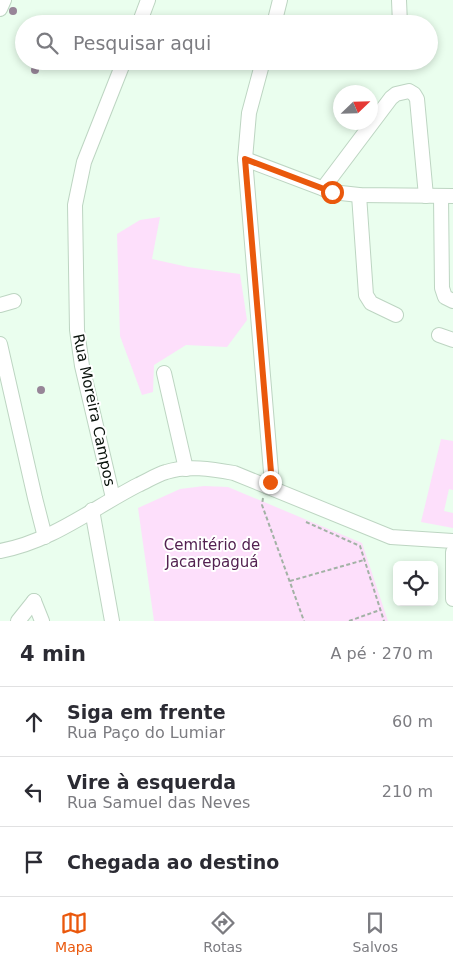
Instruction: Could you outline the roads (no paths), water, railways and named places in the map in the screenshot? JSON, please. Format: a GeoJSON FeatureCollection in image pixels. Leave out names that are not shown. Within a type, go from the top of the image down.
{"type":"FeatureCollection","features":[{"type":"Feature","properties":{"kind":"street"},"geometry":{"type":"LineString","coordinates":[[0,8],[4,0]]}},
{"type":"Feature","properties":{"kind":"street"},"geometry":{"type":"LineString","coordinates":[[142,15],[148,0]]}},
{"type":"Feature","properties":{"kind":"street"},"geometry":{"type":"LineString","coordinates":[[276,15],[280,0]]}},
{"type":"Feature","properties":{"kind":"street"},"geometry":{"type":"LineString","coordinates":[[399,0],[400,15]]}},
{"type":"Feature","properties":{"kind":"street","name":"Rua Moreira Campos"},"geometry":{"type":"LineString","coordinates":[[113,498],[82,366],[76,330],[75,205],[84,162],[120,70]]}},
{"type":"Feature","properties":{"kind":"street"},"geometry":{"type":"LineString","coordinates":[[261,70],[249,113],[245,159],[271,472],[268,487]]}},
{"type":"Feature","properties":{"kind":"street"},"geometry":{"type":"LineString","coordinates":[[324,189],[390,98],[403,91],[409,91],[417,99],[426,196]]}},
{"type":"Feature","properties":{"kind":"street"},"geometry":{"type":"LineString","coordinates":[[245,159],[332,192],[359,195],[447,196],[442,288],[445,297],[453,301]]}},
{"type":"Feature","properties":{"kind":"street"},"geometry":{"type":"LineString","coordinates":[[359,195],[366,295],[371,303],[396,315]]}},
{"type":"Feature","properties":{"kind":"street"},"geometry":{"type":"LineString","coordinates":[[0,305],[14,301]]}},
{"type":"Feature","properties":{"kind":"street"},"geometry":{"type":"LineString","coordinates":[[439,334],[453,340]]}},
{"type":"Feature","properties":{"kind":"street"},"geometry":{"type":"LineString","coordinates":[[0,344],[34,498],[45,537]]}},
{"type":"Feature","properties":{"kind":"street"},"geometry":{"type":"LineString","coordinates":[[164,373],[186,469]]}},
{"type":"Feature","properties":{"kind":"street"},"geometry":{"type":"LineString","coordinates":[[0,551],[19,548],[45,537],[113,498],[166,472],[209,468],[234,473],[391,537],[453,541]]}},
{"type":"Feature","properties":{"kind":"street"},"geometry":{"type":"LineString","coordinates":[[92,510],[112,621]]}},
{"type":"Feature","properties":{"kind":"street"},"geometry":{"type":"LineString","coordinates":[[453,552],[453,599]]}},
{"type":"Feature","properties":{"kind":"street"},"geometry":{"type":"LineString","coordinates":[[18,621],[34,601],[42,621]]}},
{"type":"Feature","properties":{"kind":"park label","name":"Cemitério de Jacarepaguá"},"geometry":{"type":"Point","coordinates":[212,554]}}]}
